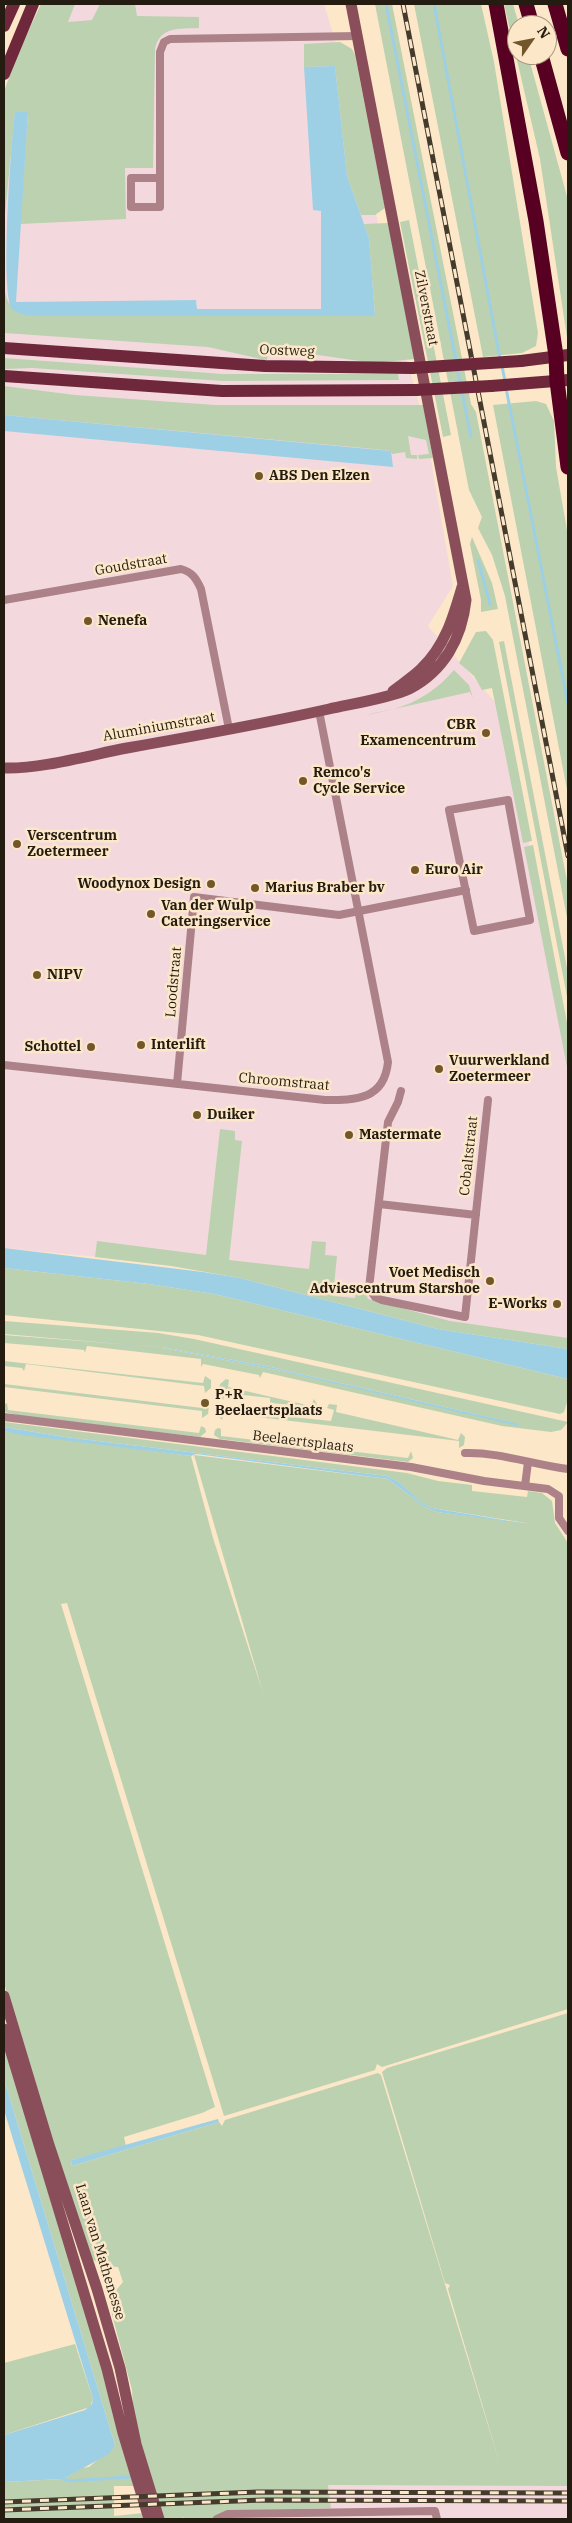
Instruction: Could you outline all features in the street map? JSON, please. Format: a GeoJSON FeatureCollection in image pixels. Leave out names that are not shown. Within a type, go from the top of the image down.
{"type":"FeatureCollection","features":[{"type":"Feature","properties":{"kind":"highway"},"geometry":{"type":"LineString","coordinates":[[496,4],[527,161],[562,356],[568,467]]}},
{"type":"Feature","properties":{"kind":"highway"},"geometry":{"type":"LineString","coordinates":[[555,4],[568,49]]}},
{"type":"Feature","properties":{"kind":"highway"},"geometry":{"type":"LineString","coordinates":[[544,65],[568,153]]}},
{"type":"Feature","properties":{"kind":"main road"},"geometry":{"type":"LineString","coordinates":[[4,26],[14,4]]}},
{"type":"Feature","properties":{"kind":"main road"},"geometry":{"type":"LineString","coordinates":[[4,74],[33,4]]}},
{"type":"Feature","properties":{"kind":"main road","name":"Oostweg"},"geometry":{"type":"LineString","coordinates":[[4,348],[260,365],[412,368],[521,361],[562,356]]}},
{"type":"Feature","properties":{"kind":"main road"},"geometry":{"type":"LineString","coordinates":[[4,376],[222,391],[416,390],[563,381]]}},
{"type":"Feature","properties":{"kind":"street","name":"Zilverstraat"},"geometry":{"type":"LineString","coordinates":[[319,711],[390,694],[420,670],[440,647],[449,628],[462,585],[351,4]]}},
{"type":"Feature","properties":{"kind":"street"},"geometry":{"type":"LineString","coordinates":[[160,178],[131,178],[131,207],[160,207],[160,178],[160,52],[164,42],[170,39],[358,36]]}},
{"type":"Feature","properties":{"kind":"street","name":"Goudstraat"},"geometry":{"type":"LineString","coordinates":[[4,600],[180,569],[187,571],[197,580],[201,589],[229,730]]}},
{"type":"Feature","properties":{"kind":"street","name":"Aluminiumstraat"},"geometry":{"type":"LineString","coordinates":[[4,768],[38,765],[229,730],[319,711]]}},
{"type":"Feature","properties":{"kind":"street","name":"Chroomstraat"},"geometry":{"type":"LineString","coordinates":[[4,1065],[324,1100],[355,1098],[378,1089],[384,1082],[388,1062],[319,711]]}},
{"type":"Feature","properties":{"kind":"street"},"geometry":{"type":"LineString","coordinates":[[508,800],[530,920],[474,931],[466,890],[449,810],[508,800]]}},
{"type":"Feature","properties":{"kind":"street"},"geometry":{"type":"LineString","coordinates":[[358,911],[466,890]]}},
{"type":"Feature","properties":{"kind":"street","name":"Loodstraat"},"geometry":{"type":"LineString","coordinates":[[178,1084],[194,897],[339,915],[358,911]]}},
{"type":"Feature","properties":{"kind":"street","name":"Cobaltstraat"},"geometry":{"type":"LineString","coordinates":[[402,1091],[388,1122],[369,1288],[372,1294],[382,1300],[465,1317],[488,1100]]}},
{"type":"Feature","properties":{"kind":"street","name":"Cobaltstraat"},"geometry":{"type":"LineString","coordinates":[[379,1204],[476,1215]]}},
{"type":"Feature","properties":{"kind":"street","name":"Beelaertsplaats"},"geometry":{"type":"LineString","coordinates":[[4,1417],[411,1467],[481,1480],[548,1489],[556,1493],[560,1499],[560,1522],[568,1531]]}},
{"type":"Feature","properties":{"kind":"street"},"geometry":{"type":"LineString","coordinates":[[465,1453],[512,1458],[568,1469]]}},
{"type":"Feature","properties":{"kind":"street"},"geometry":{"type":"LineString","coordinates":[[525,1486],[528,1462]]}},
{"type":"Feature","properties":{"kind":"street","name":"Laan van Mathenesse"},"geometry":{"type":"LineString","coordinates":[[4,1996],[49,2145],[97,2289],[120,2368],[136,2444],[158,2519]]}},
{"type":"Feature","properties":{"kind":"street","name":"Laan van Mathenesse"},"geometry":{"type":"LineString","coordinates":[[4,2029],[108,2369],[129,2455],[149,2519]]}},
{"type":"Feature","properties":{"kind":"street"},"geometry":{"type":"LineString","coordinates":[[217,2519],[228,2514],[435,2511],[437,2519]]}},
{"type":"Feature","properties":{"kind":"shaded area"},"geometry":{"type":"Polygon","coordinates":[[[56,4],[324,4],[354,103],[401,338],[425,426],[453,586],[428,626],[502,710],[568,1036],[568,1346],[170,1264],[4,1248],[4,139],[56,4]]]}},
{"type":"Feature","properties":{"kind":"shaded area"},"geometry":{"type":"Polygon","coordinates":[[[568,2458],[568,2519],[176,2519],[158,2460],[568,2458]]]}},
{"type":"Feature","properties":{"kind":"green space"},"geometry":{"type":"Polygon","coordinates":[[[41,4],[75,4],[68,22],[92,20],[100,4],[135,4],[137,16],[199,17],[199,28],[171,30],[161,36],[155,49],[153,168],[125,168],[126,219],[20,224],[28,113],[15,112],[4,225],[4,92],[16,57],[41,4]]]}},
{"type":"Feature","properties":{"kind":"green space"},"geometry":{"type":"Polygon","coordinates":[[[375,4],[392,4],[471,404],[476,412],[568,886],[568,923],[505,596],[492,555],[478,528],[482,517],[469,490],[375,4]]]}},
{"type":"Feature","properties":{"kind":"green space"},"geometry":{"type":"Polygon","coordinates":[[[414,4],[481,4],[494,62],[538,333],[536,346],[522,353],[483,357],[414,4]]]}},
{"type":"Feature","properties":{"kind":"green space"},"geometry":{"type":"Polygon","coordinates":[[[504,4],[513,4],[516,15],[507,15],[507,17],[504,4]]]}},
{"type":"Feature","properties":{"kind":"green space"},"geometry":{"type":"Polygon","coordinates":[[[340,42],[352,49],[355,55],[385,208],[375,215],[361,215],[347,176],[335,66],[304,67],[304,44],[340,42]]]}},
{"type":"Feature","properties":{"kind":"green space"},"geometry":{"type":"Polygon","coordinates":[[[518,65],[531,65],[568,200],[568,344],[540,159],[518,65]]]}},
{"type":"Feature","properties":{"kind":"green space"},"geometry":{"type":"Polygon","coordinates":[[[409,220],[451,435],[443,437],[400,222],[409,220]]]}},
{"type":"Feature","properties":{"kind":"green space"},"geometry":{"type":"Polygon","coordinates":[[[388,223],[415,359],[374,363],[318,355],[268,354],[267,360],[208,347],[4,333],[4,283],[5,294],[11,306],[24,315],[375,316],[369,238],[364,224],[388,223]]]}},
{"type":"Feature","properties":{"kind":"green space"},"geometry":{"type":"Polygon","coordinates":[[[4,358],[223,374],[398,374],[399,380],[223,381],[32,368],[4,369],[4,358]]]}},
{"type":"Feature","properties":{"kind":"green space"},"geometry":{"type":"Polygon","coordinates":[[[4,386],[75,395],[215,405],[423,405],[433,458],[419,459],[418,455],[429,454],[426,440],[408,436],[411,455],[417,455],[417,459],[406,458],[405,452],[392,454],[391,451],[374,449],[4,415],[4,386]]]}},
{"type":"Feature","properties":{"kind":"green space"},"geometry":{"type":"Polygon","coordinates":[[[536,401],[546,404],[554,421],[556,467],[568,536],[568,795],[493,405],[536,401]]]}},
{"type":"Feature","properties":{"kind":"green space"},"geometry":{"type":"Polygon","coordinates":[[[472,537],[492,583],[498,609],[481,612],[481,600],[470,544],[472,537]]]}},
{"type":"Feature","properties":{"kind":"green space"},"geometry":{"type":"Polygon","coordinates":[[[486,631],[493,640],[532,841],[523,843],[492,688],[482,690],[474,676],[459,663],[476,632],[486,631]]]}},
{"type":"Feature","properties":{"kind":"green space"},"geometry":{"type":"Polygon","coordinates":[[[504,641],[568,973],[568,1002],[499,642],[504,641]]]}},
{"type":"Feature","properties":{"kind":"green space"},"geometry":{"type":"Polygon","coordinates":[[[454,670],[469,685],[473,698],[470,692],[394,709],[411,703],[427,694],[454,670]]]}},
{"type":"Feature","properties":{"kind":"green space"},"geometry":{"type":"Polygon","coordinates":[[[533,845],[568,1028],[568,1072],[524,847],[533,845]]]}},
{"type":"Feature","properties":{"kind":"green space"},"geometry":{"type":"Polygon","coordinates":[[[220,1129],[235,1131],[235,1140],[242,1141],[229,1260],[309,1269],[312,1241],[326,1242],[325,1255],[337,1256],[333,1296],[355,1298],[357,1288],[364,1289],[368,1299],[450,1321],[568,1338],[568,1349],[438,1329],[240,1278],[171,1266],[95,1257],[97,1241],[206,1255],[220,1129]]]}},
{"type":"Feature","properties":{"kind":"green space"},"geometry":{"type":"Polygon","coordinates":[[[4,1268],[149,1284],[214,1294],[568,1379],[568,1399],[564,1412],[560,1414],[198,1335],[4,1315],[4,1268]]]}},
{"type":"Feature","properties":{"kind":"green space"},"geometry":{"type":"Polygon","coordinates":[[[4,1321],[158,1333],[194,1339],[568,1422],[561,1430],[551,1432],[502,1426],[263,1372],[260,1378],[259,1375],[203,1364],[201,1367],[201,1359],[87,1346],[85,1353],[84,1350],[4,1343],[4,1335],[130,1345],[4,1334],[4,1321]],[[160,1347],[277,1370],[519,1424],[266,1366],[160,1347]]]}},
{"type":"Feature","properties":{"kind":"green space"},"geometry":{"type":"Polygon","coordinates":[[[4,1361],[203,1383],[205,1376],[211,1380],[211,1388],[205,1393],[204,1386],[26,1364],[24,1371],[22,1368],[4,1366],[4,1361]]]}},
{"type":"Feature","properties":{"kind":"green space"},"geometry":{"type":"Polygon","coordinates":[[[226,1379],[229,1380],[228,1387],[311,1406],[314,1399],[318,1406],[312,1411],[308,1410],[308,1407],[272,1403],[270,1406],[270,1398],[226,1393],[223,1400],[219,1395],[220,1384],[226,1379]]]}},
{"type":"Feature","properties":{"kind":"green space"},"geometry":{"type":"Polygon","coordinates":[[[4,1384],[202,1408],[204,1401],[209,1405],[208,1414],[202,1418],[202,1411],[4,1387],[4,1384]]]}},
{"type":"Feature","properties":{"kind":"green space"},"geometry":{"type":"Polygon","coordinates":[[[7,1403],[8,1410],[199,1433],[201,1426],[205,1428],[206,1432],[200,1437],[23,1416],[4,1412],[4,1405],[7,1403]]]}},
{"type":"Feature","properties":{"kind":"green space"},"geometry":{"type":"Polygon","coordinates":[[[329,1404],[337,1405],[336,1412],[458,1440],[461,1433],[465,1437],[464,1445],[459,1448],[459,1441],[224,1413],[222,1420],[217,1415],[219,1409],[223,1407],[224,1410],[331,1421],[334,1410],[327,1408],[329,1404]]]}},
{"type":"Feature","properties":{"kind":"green space"},"geometry":{"type":"Polygon","coordinates":[[[4,1422],[407,1473],[438,1481],[472,1485],[472,1491],[527,1497],[528,1491],[542,1493],[552,1501],[555,1523],[568,1543],[568,2009],[382,2067],[377,2064],[375,2070],[224,2116],[67,1603],[61,1604],[215,2107],[202,2113],[124,2137],[126,2146],[71,2160],[72,2166],[219,2122],[222,2126],[225,2120],[378,2073],[381,2075],[502,2471],[448,2289],[450,2285],[445,2283],[382,2072],[387,2068],[568,2013],[568,2486],[328,2485],[331,2508],[226,2511],[212,2519],[185,2519],[183,2517],[182,2519],[162,2519],[134,2426],[132,2390],[110,2307],[113,2294],[123,2282],[118,2267],[102,2266],[92,2259],[53,2147],[4,1983],[4,1431],[191,1456],[213,1538],[263,1693],[194,1455],[388,1479],[425,1507],[437,1512],[532,1524],[432,1508],[387,1476],[65,1437],[4,1427],[4,1422]]]}},
{"type":"Feature","properties":{"kind":"green space"},"geometry":{"type":"Polygon","coordinates":[[[221,1429],[221,1436],[408,1458],[411,1451],[413,1458],[408,1462],[220,1439],[214,1435],[215,1430],[221,1429]]]}},
{"type":"Feature","properties":{"kind":"green space"},"geometry":{"type":"Polygon","coordinates":[[[4,2037],[103,2362],[135,2486],[114,2486],[114,2516],[144,2513],[146,2519],[4,2519],[4,2482],[63,2479],[82,2468],[89,2467],[115,2445],[4,2079],[4,2037]]]}},
{"type":"Feature","properties":{"kind":"green space"},"geometry":{"type":"Polygon","coordinates":[[[75,2344],[93,2399],[90,2407],[4,2435],[4,2363],[75,2344]]]}},
{"type":"Feature","properties":{"kind":"water"},"geometry":{"type":"Polygon","coordinates":[[[335,66],[347,176],[369,238],[375,316],[36,316],[24,315],[12,309],[7,275],[11,153],[15,112],[28,112],[16,302],[196,300],[197,309],[321,309],[321,211],[313,210],[304,67],[335,66]]]}},
{"type":"Feature","properties":{"kind":"water"},"geometry":{"type":"Polygon","coordinates":[[[4,415],[391,451],[393,467],[4,431],[4,415]]]}},
{"type":"Feature","properties":{"kind":"water"},"geometry":{"type":"Polygon","coordinates":[[[4,1248],[240,1278],[438,1329],[568,1349],[568,1379],[214,1294],[149,1284],[4,1268],[4,1248]]]}},
{"type":"Feature","properties":{"kind":"water"},"geometry":{"type":"Polygon","coordinates":[[[160,1347],[266,1366],[519,1424],[518,1426],[277,1370],[160,1347]]]}},
{"type":"Feature","properties":{"kind":"water"},"geometry":{"type":"Polygon","coordinates":[[[4,1427],[65,1437],[387,1476],[432,1508],[533,1525],[437,1512],[425,1507],[388,1479],[196,1454],[191,1456],[22,1435],[4,1431],[4,1427]]]}},
{"type":"Feature","properties":{"kind":"water"},"geometry":{"type":"Polygon","coordinates":[[[4,2079],[115,2445],[109,2454],[63,2479],[4,2482],[4,2435],[85,2410],[92,2404],[93,2399],[4,2110],[4,2079]]]}},
{"type":"Feature","properties":{"kind":"water"},"geometry":{"type":"Polygon","coordinates":[[[218,2119],[219,2122],[72,2166],[71,2160],[218,2119]]]}},
{"type":"Feature","properties":{"kind":"waterway"},"geometry":{"type":"LineString","coordinates":[[386,4],[456,361]]}},
{"type":"Feature","properties":{"kind":"waterway"},"geometry":{"type":"LineString","coordinates":[[434,4],[500,359]]}},
{"type":"Feature","properties":{"kind":"waterway"},"geometry":{"type":"LineString","coordinates":[[502,366],[505,381]]}},
{"type":"Feature","properties":{"kind":"waterway"},"geometry":{"type":"LineString","coordinates":[[457,367],[460,383]]}},
{"type":"Feature","properties":{"kind":"waterway"},"geometry":{"type":"LineString","coordinates":[[506,388],[568,704]]}},
{"type":"Feature","properties":{"kind":"waterway"},"geometry":{"type":"LineString","coordinates":[[462,392],[471,437]]}},
{"type":"Feature","properties":{"kind":"waterway"},"geometry":{"type":"LineString","coordinates":[[478,560],[490,604]]}},
{"type":"Feature","properties":{"kind":"waterway"},"geometry":{"type":"LineString","coordinates":[[63,2479],[70,2481],[129,2477]]}},
{"type":"Feature","properties":{"kind":"railway"},"geometry":{"type":"LineString","coordinates":[[403,4],[568,856]]}},
{"type":"Feature","properties":{"kind":"railway"},"geometry":{"type":"LineString","coordinates":[[4,2502],[258,2492],[568,2493]]}},
{"type":"Feature","properties":{"kind":"railway"},"geometry":{"type":"LineString","coordinates":[[4,2510],[263,2500],[568,2501]]}},
{"type":"Feature","properties":{"kind":"place","name":"ABS Den Elzen"},"geometry":{"type":"Point","coordinates":[259,476]}},
{"type":"Feature","properties":{"kind":"place","name":"Nenefa"},"geometry":{"type":"Point","coordinates":[88,621]}},
{"type":"Feature","properties":{"kind":"place","name":"CBR Examencentrum"},"geometry":{"type":"Point","coordinates":[486,733]}},
{"type":"Feature","properties":{"kind":"place","name":"Remco's Cycle Service"},"geometry":{"type":"Point","coordinates":[303,781]}},
{"type":"Feature","properties":{"kind":"place","name":"Verscentrum Zoetermeer"},"geometry":{"type":"Point","coordinates":[17,844]}},
{"type":"Feature","properties":{"kind":"place","name":"Euro Air"},"geometry":{"type":"Point","coordinates":[415,870]}},
{"type":"Feature","properties":{"kind":"place","name":"Woodynox Design"},"geometry":{"type":"Point","coordinates":[211,884]}},
{"type":"Feature","properties":{"kind":"place","name":"Marius Braber bv"},"geometry":{"type":"Point","coordinates":[255,888]}},
{"type":"Feature","properties":{"kind":"place","name":"Van der Wulp Cateringservice"},"geometry":{"type":"Point","coordinates":[151,914]}},
{"type":"Feature","properties":{"kind":"place","name":"NIPV"},"geometry":{"type":"Point","coordinates":[37,975]}},
{"type":"Feature","properties":{"kind":"place","name":"Interlift"},"geometry":{"type":"Point","coordinates":[141,1045]}},
{"type":"Feature","properties":{"kind":"place","name":"Schottel"},"geometry":{"type":"Point","coordinates":[91,1047]}},
{"type":"Feature","properties":{"kind":"place","name":"Vuurwerkland Zoetermeer"},"geometry":{"type":"Point","coordinates":[439,1069]}},
{"type":"Feature","properties":{"kind":"place","name":"Duiker"},"geometry":{"type":"Point","coordinates":[197,1115]}},
{"type":"Feature","properties":{"kind":"place","name":"Mastermate"},"geometry":{"type":"Point","coordinates":[349,1135]}},
{"type":"Feature","properties":{"kind":"place","name":"Voet Medisch Adviescentrum Starshoe"},"geometry":{"type":"Point","coordinates":[490,1281]}},
{"type":"Feature","properties":{"kind":"place","name":"E-Works"},"geometry":{"type":"Point","coordinates":[557,1304]}},
{"type":"Feature","properties":{"kind":"place","name":"P+R Beelaertsplaats"},"geometry":{"type":"Point","coordinates":[205,1403]}}]}
